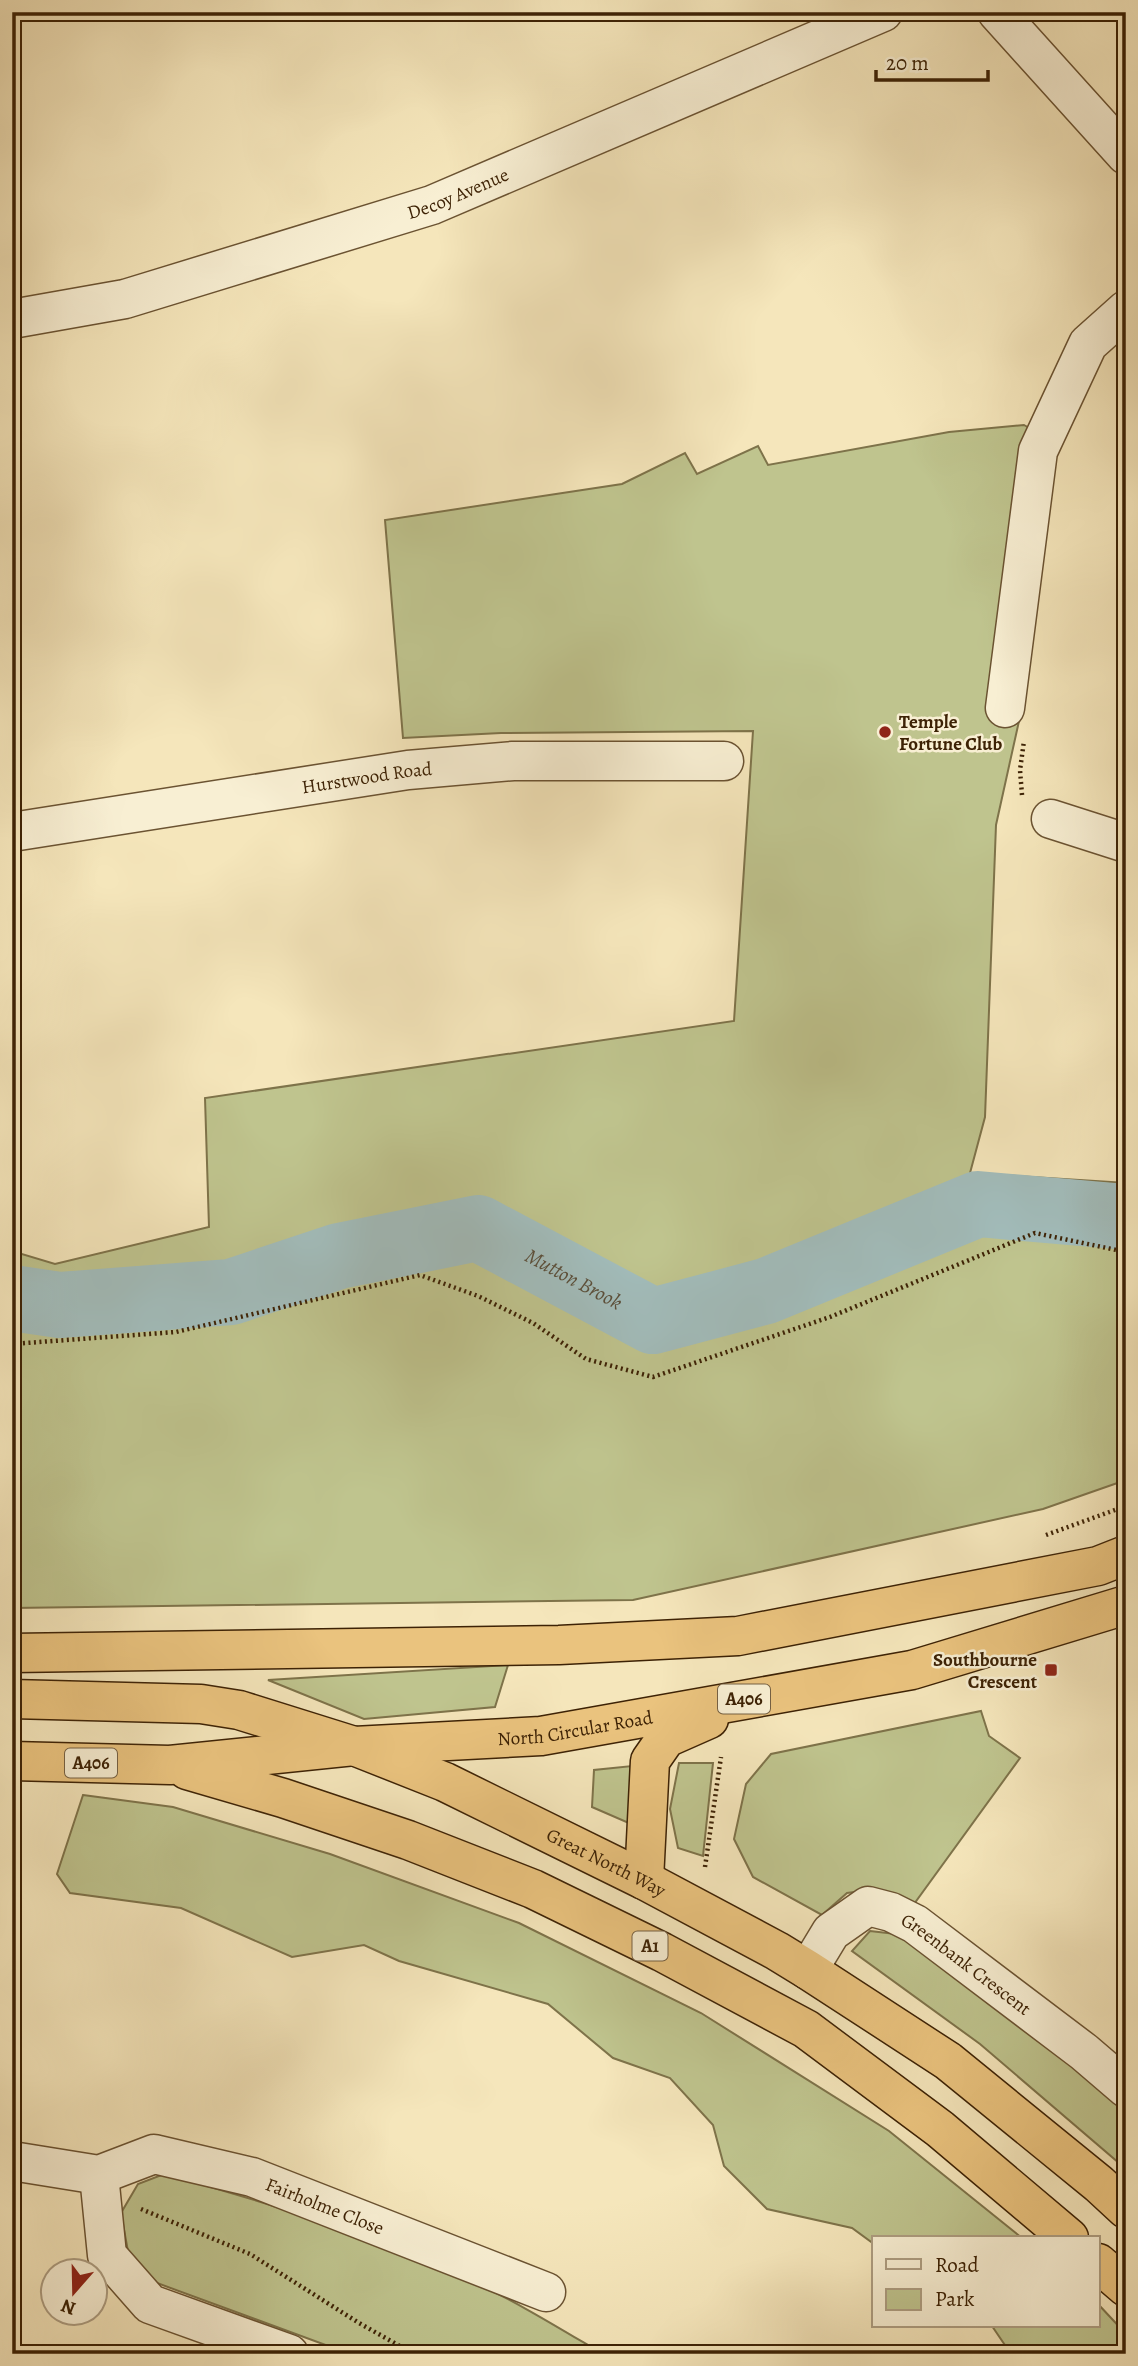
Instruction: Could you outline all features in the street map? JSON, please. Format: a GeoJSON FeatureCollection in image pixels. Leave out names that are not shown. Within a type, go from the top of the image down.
{"type":"FeatureCollection","features":[{"type":"Feature","properties":{"kind":"highway"},"geometry":{"type":"LineString","coordinates":[[12,1653],[559,1645],[738,1636],[1098,1566],[1126,1555]]}},
{"type":"Feature","properties":{"kind":"highway","name":"North Circular Road"},"geometry":{"type":"LineString","coordinates":[[12,1761],[170,1765],[354,1746],[541,1736],[912,1670],[1126,1605]]}},
{"type":"Feature","properties":{"kind":"highway"},"geometry":{"type":"LineString","coordinates":[[644,1880],[650,1761],[666,1738],[762,1696]]}},
{"type":"Feature","properties":{"kind":"highway","name":"Great North Way"},"geometry":{"type":"LineString","coordinates":[[12,1699],[201,1704],[239,1710],[354,1746],[445,1782],[644,1880],[808,1970],[948,2061],[1126,2209]]}},
{"type":"Feature","properties":{"kind":"highway","name":"A1"},"geometry":{"type":"LineString","coordinates":[[170,1765],[283,1798],[408,1840],[533,1889],[662,1952],[806,2029],[940,2129],[1067,2236]]}},
{"type":"Feature","properties":{"kind":"highway"},"geometry":{"type":"LineString","coordinates":[[1100,2265],[1126,2287]]}},
{"type":"Feature","properties":{"kind":"street","name":"Decoy Avenue"},"geometry":{"type":"LineString","coordinates":[[12,319],[125,299],[432,205],[883,12]]}},
{"type":"Feature","properties":{"kind":"street"},"geometry":{"type":"LineString","coordinates":[[997,12],[1126,155]]}},
{"type":"Feature","properties":{"kind":"street"},"geometry":{"type":"LineString","coordinates":[[1005,708],[1038,451],[1088,344],[1126,310]]}},
{"type":"Feature","properties":{"kind":"street","name":"Hurstwood Road"},"geometry":{"type":"LineString","coordinates":[[12,832],[408,770],[513,761],[724,761]]}},
{"type":"Feature","properties":{"kind":"street"},"geometry":{"type":"LineString","coordinates":[[1051,819],[1126,843]]}},
{"type":"Feature","properties":{"kind":"street","name":"Greenbank Crescent"},"geometry":{"type":"LineString","coordinates":[[808,1970],[831,1932],[868,1906],[891,1912],[915,1924],[1084,2052],[1126,2088]]}},
{"type":"Feature","properties":{"kind":"street","name":"Fairholme Close"},"geometry":{"type":"LineString","coordinates":[[100,2184],[154,2154],[252,2177],[546,2292]]}},
{"type":"Feature","properties":{"kind":"street"},"geometry":{"type":"LineString","coordinates":[[12,2161],[100,2184],[107,2255],[150,2304],[289,2354]]}},
{"type":"Feature","properties":{"kind":"path"},"geometry":{"type":"LineString","coordinates":[[12,1344],[176,1332],[420,1275],[478,1296],[522,1317],[586,1359],[653,1377],[830,1317],[1035,1233],[1126,1252]]}},
{"type":"Feature","properties":{"kind":"path"},"geometry":{"type":"LineString","coordinates":[[1038,1537],[1126,1506]]}},
{"type":"Feature","properties":{"kind":"path"},"geometry":{"type":"LineString","coordinates":[[705,1867],[721,1754]]}},
{"type":"Feature","properties":{"kind":"path"},"geometry":{"type":"LineString","coordinates":[[100,2184],[250,2253],[359,2323],[414,2354]]}},
{"type":"Feature","properties":{"kind":"green space"},"geometry":{"type":"Polygon","coordinates":[[[1024,425],[1058,444],[1019,721],[996,825],[985,1117],[970,1173],[1126,1183],[1126,1480],[1043,1509],[633,1600],[12,1608],[12,1251],[55,1264],[209,1227],[205,1098],[734,1021],[753,731],[501,733],[403,738],[385,520],[622,484],[685,453],[697,474],[758,446],[768,465],[949,432],[1024,425]]]}},
{"type":"Feature","properties":{"kind":"green space"},"geometry":{"type":"Polygon","coordinates":[[[508,1665],[495,1707],[364,1719],[268,1680],[508,1665]]]}},
{"type":"Feature","properties":{"kind":"green space"},"geometry":{"type":"Polygon","coordinates":[[[981,1711],[989,1736],[1020,1758],[914,1904],[877,1889],[847,1893],[822,1915],[753,1877],[734,1839],[746,1784],[771,1754],[981,1711]]]}},
{"type":"Feature","properties":{"kind":"green space"},"geometry":{"type":"Polygon","coordinates":[[[679,1763],[713,1763],[703,1856],[678,1848],[670,1809],[679,1763]]]}},
{"type":"Feature","properties":{"kind":"green space"},"geometry":{"type":"Polygon","coordinates":[[[632,1766],[631,1824],[592,1807],[594,1770],[632,1766]]]}},
{"type":"Feature","properties":{"kind":"green space"},"geometry":{"type":"Polygon","coordinates":[[[83,1795],[173,1807],[330,1854],[519,1923],[701,2013],[889,2131],[1020,2236],[872,2236],[872,2243],[852,2228],[767,2209],[724,2166],[713,2125],[670,2078],[613,2058],[548,2004],[399,1961],[364,1945],[292,1957],[181,1908],[70,1893],[57,1874],[83,1795]]]}},
{"type":"Feature","properties":{"kind":"green space"},"geometry":{"type":"Polygon","coordinates":[[[870,1931],[913,1936],[1076,2067],[1126,2111],[1126,2169],[980,2044],[852,1951],[870,1931]]]}},
{"type":"Feature","properties":{"kind":"green space"},"geometry":{"type":"Polygon","coordinates":[[[164,2174],[318,2220],[430,2263],[502,2296],[603,2354],[350,2354],[157,2283],[129,2257],[121,2213],[138,2184],[164,2174]]]}},
{"type":"Feature","properties":{"kind":"green space"},"geometry":{"type":"Polygon","coordinates":[[[1100,2306],[1126,2334],[1126,2354],[1011,2354],[993,2328],[1100,2328],[1100,2306]]]}},
{"type":"Feature","properties":{"kind":"waterway","name":"Mutton Brook"},"geometry":{"type":"LineString","coordinates":[[12,1298],[60,1305],[231,1292],[339,1256],[478,1228],[653,1321],[766,1291],[978,1204],[1126,1217]]}},
{"type":"Feature","properties":{"kind":"place","name":"Temple Fortune Club"},"geometry":{"type":"Point","coordinates":[885,732]}},
{"type":"Feature","properties":{"kind":"place","name":"Southbourne Crescent"},"geometry":{"type":"Point","coordinates":[1051,1670]}}]}
